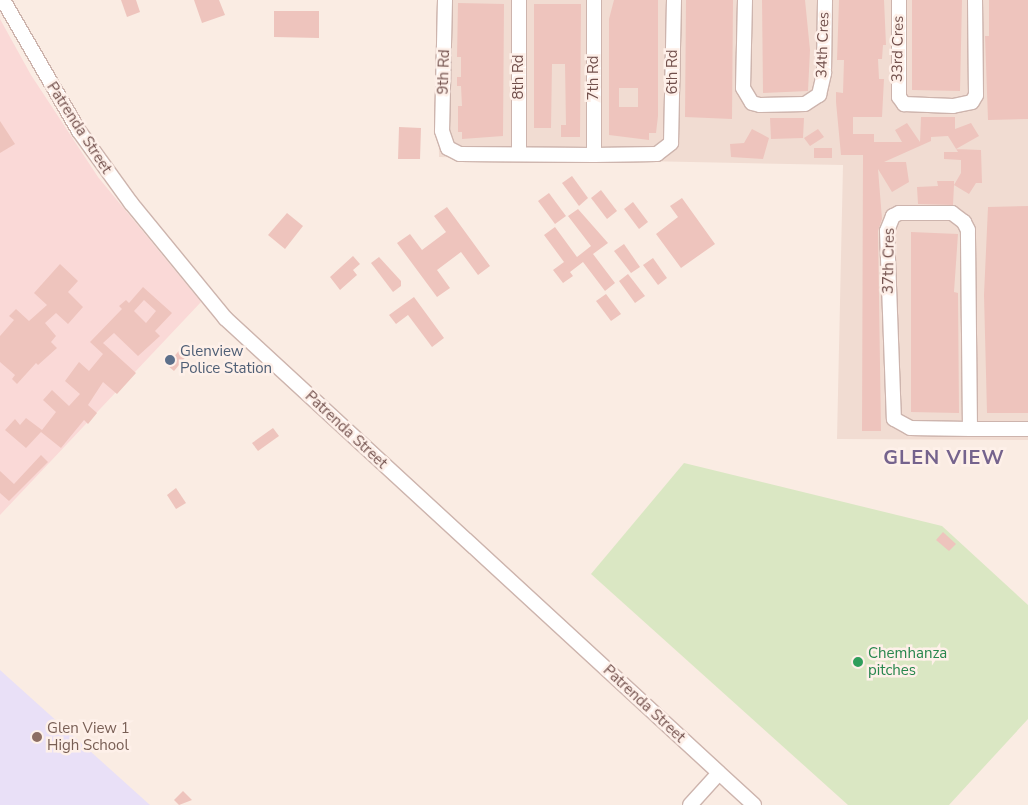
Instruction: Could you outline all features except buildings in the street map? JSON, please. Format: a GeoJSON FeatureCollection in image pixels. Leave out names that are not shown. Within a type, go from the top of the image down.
{"type":"FeatureCollection","features":[{"type":"Feature","properties":{"kind":"street","name":"Patrenda Street"},"geometry":{"type":"LineString","coordinates":[[3,0],[26,46],[84,139],[225,318],[754,805]]}},
{"type":"Feature","properties":{"kind":"street","name":"9th Rd"},"geometry":{"type":"LineString","coordinates":[[445,0],[444,143],[460,154],[519,154]]}},
{"type":"Feature","properties":{"kind":"street","name":"8th Rd"},"geometry":{"type":"LineString","coordinates":[[519,0],[519,154]]}},
{"type":"Feature","properties":{"kind":"street","name":"7th Rd"},"geometry":{"type":"LineString","coordinates":[[594,0],[594,155]]}},
{"type":"Feature","properties":{"kind":"street","name":"6th Rd"},"geometry":{"type":"LineString","coordinates":[[594,155],[657,154],[671,143],[674,0]]}},
{"type":"Feature","properties":{"kind":"street","name":"34th Cres"},"geometry":{"type":"LineString","coordinates":[[745,0],[743,88],[752,102],[760,105],[805,104],[819,95],[824,73],[825,0]]}},
{"type":"Feature","properties":{"kind":"street","name":"33rd Cres"},"geometry":{"type":"LineString","coordinates":[[899,0],[899,97],[904,104],[953,106],[972,102],[976,95],[975,0]]}},
{"type":"Feature","properties":{"kind":"street"},"geometry":{"type":"LineString","coordinates":[[519,154],[594,155]]}},
{"type":"Feature","properties":{"kind":"street","name":"37th Cres"},"geometry":{"type":"LineString","coordinates":[[952,213],[964,222],[968,230],[970,429],[910,428],[894,419],[887,231],[893,216],[899,214],[952,213]]}},
{"type":"Feature","properties":{"kind":"street"},"geometry":{"type":"LineString","coordinates":[[970,429],[1028,429]]}},
{"type":"Feature","properties":{"kind":"street"},"geometry":{"type":"LineString","coordinates":[[690,805],[719,773]]}},
{"type":"Feature","properties":{"kind":"shaded area"},"geometry":{"type":"Polygon","coordinates":[[[437,0],[1028,0],[1028,440],[837,439],[843,165],[439,157],[437,0]]]}},
{"type":"Feature","properties":{"kind":"shaded area"},"geometry":{"type":"Polygon","coordinates":[[[0,19],[31,75],[98,177],[201,302],[0,515],[0,19]]]}},
{"type":"Feature","properties":{"kind":"shaded area","name":"Glen View 1 High School"},"geometry":{"type":"Polygon","coordinates":[[[0,670],[150,805],[0,805],[0,670]]]}},
{"type":"Feature","properties":{"kind":"green space","name":"Chemhanza pitches"},"geometry":{"type":"Polygon","coordinates":[[[684,463],[942,526],[1028,605],[1028,719],[949,805],[848,805],[591,574],[684,463]]]}},
{"type":"Feature","properties":{"kind":"place","name":"Glenview Police Station"},"geometry":{"type":"Point","coordinates":[170,360]}},
{"type":"Feature","properties":{"kind":"place","name":"Chemhanza pitches"},"geometry":{"type":"Point","coordinates":[858,662]}},
{"type":"Feature","properties":{"kind":"place","name":"Glen View 1 High School"},"geometry":{"type":"Point","coordinates":[37,737]}},
{"type":"Feature","properties":{"kind":"district","name":"GLEN VIEW"},"geometry":{"type":"Point","coordinates":[944,457]}}]}
